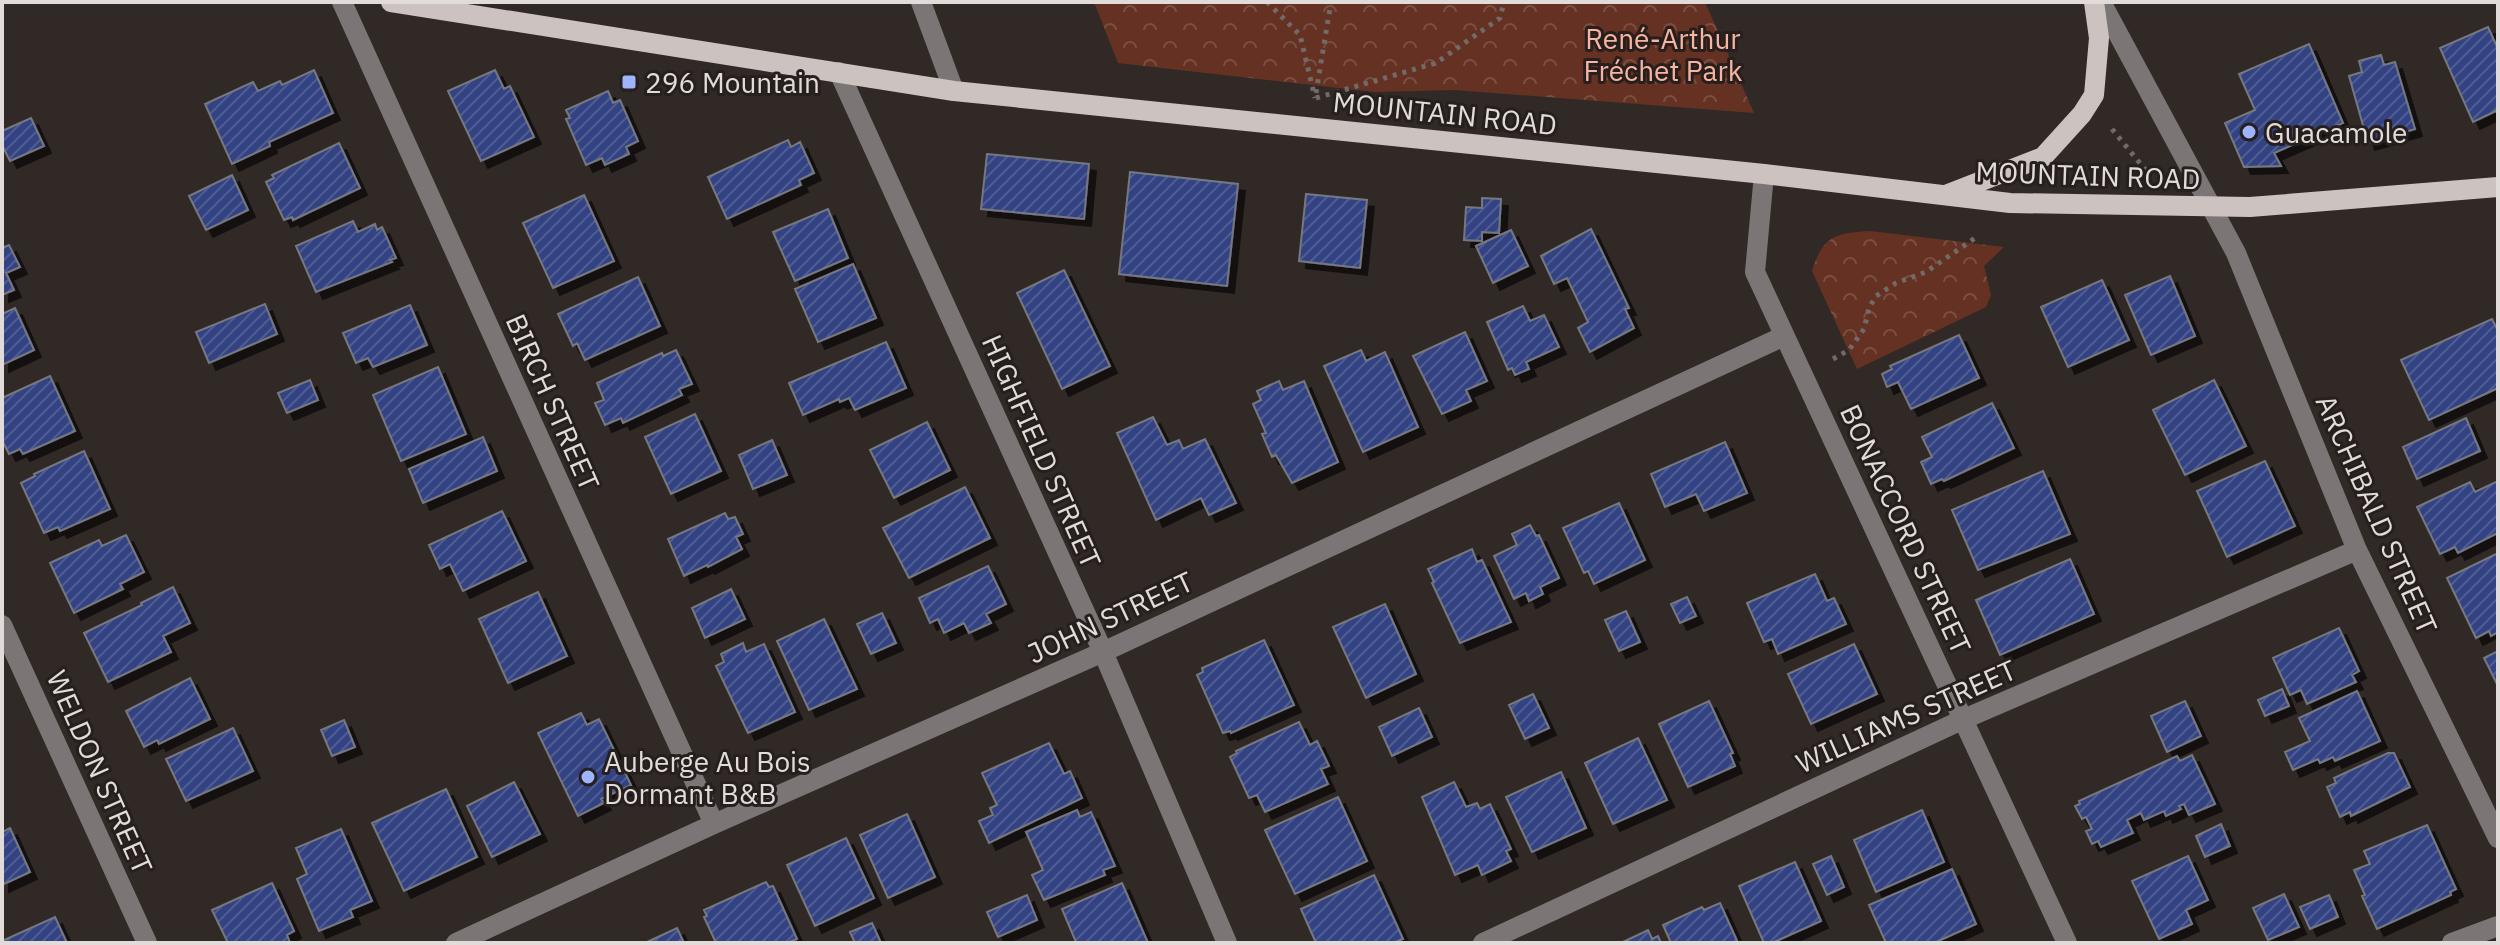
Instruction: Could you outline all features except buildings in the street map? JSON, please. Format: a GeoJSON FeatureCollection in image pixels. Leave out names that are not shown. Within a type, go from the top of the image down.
{"type":"FeatureCollection","features":[{"type":"Feature","properties":{"kind":"main road","name":"MOUNTAIN ROAD"},"geometry":{"type":"LineString","coordinates":[[391,2],[474,8],[954,91],[1764,174],[2010,203],[2214,208],[2498,187]]}},
{"type":"Feature","properties":{"kind":"main road"},"geometry":{"type":"LineString","coordinates":[[1945,196],[2043,157],[2082,114],[2094,95],[2099,38],[2094,2]]}},
{"type":"Feature","properties":{"kind":"street","name":"BIRCH STREET"},"geometry":{"type":"LineString","coordinates":[[342,2],[714,824]]}},
{"type":"Feature","properties":{"kind":"street"},"geometry":{"type":"LineString","coordinates":[[921,2],[954,91]]}},
{"type":"Feature","properties":{"kind":"street","name":"ARCHIBALD STREET"},"geometry":{"type":"LineString","coordinates":[[2101,2],[2236,253],[2357,550],[2498,838]]}},
{"type":"Feature","properties":{"kind":"street","name":"HIGHFIELD STREET"},"geometry":{"type":"LineString","coordinates":[[839,72],[1103,652],[1227,943]]}},
{"type":"Feature","properties":{"kind":"street","name":"BONACCORD STREET"},"geometry":{"type":"LineString","coordinates":[[1764,174],[1755,272],[2067,943]]}},
{"type":"Feature","properties":{"kind":"street","name":"JOHN STREET"},"geometry":{"type":"LineString","coordinates":[[456,943],[714,824],[1103,652],[1784,336]]}},
{"type":"Feature","properties":{"kind":"street","name":"WILLIAMS STREET"},"geometry":{"type":"LineString","coordinates":[[1483,943],[1964,719],[2357,550]]}},
{"type":"Feature","properties":{"kind":"street","name":"WELDON STREET"},"geometry":{"type":"LineString","coordinates":[[2,625],[147,943]]}},
{"type":"Feature","properties":{"kind":"street"},"geometry":{"type":"LineString","coordinates":[[2452,943],[2498,926]]}},
{"type":"Feature","properties":{"kind":"path"},"geometry":{"type":"LineString","coordinates":[[1267,2],[1300,35],[1315,98]]}},
{"type":"Feature","properties":{"kind":"path"},"geometry":{"type":"LineString","coordinates":[[1315,98],[1331,2]]}},
{"type":"Feature","properties":{"kind":"path"},"geometry":{"type":"LineString","coordinates":[[1315,98],[1436,63],[1500,18],[1504,2]]}},
{"type":"Feature","properties":{"kind":"path"},"geometry":{"type":"LineString","coordinates":[[2112,129],[2146,170],[2156,166]]}},
{"type":"Feature","properties":{"kind":"path"},"geometry":{"type":"LineString","coordinates":[[1833,359],[1849,350],[1864,329],[1869,308],[1876,296],[1896,283],[1926,272],[1978,236]]}},
{"type":"Feature","properties":{"kind":"green space","name":"René-Arthur Fréchet Park"},"geometry":{"type":"Polygon","coordinates":[[[1094,2],[1705,2],[1754,113],[1454,90],[1375,92],[1118,63],[1094,2]]]}},
{"type":"Feature","properties":{"kind":"green space"},"geometry":{"type":"Polygon","coordinates":[[[1870,231],[2004,247],[1984,266],[1991,295],[1986,307],[1857,369],[1812,271],[1826,243],[1839,235],[1870,231]]]}},
{"type":"Feature","properties":{"kind":"place","name":"296 Mountain"},"geometry":{"type":"Point","coordinates":[629,82]}},
{"type":"Feature","properties":{"kind":"place","name":"Guacamole"},"geometry":{"type":"Point","coordinates":[2249,132]}},
{"type":"Feature","properties":{"kind":"place","name":"Auberge Au Bois Dormant B&B"},"geometry":{"type":"Point","coordinates":[588,777]}}]}
